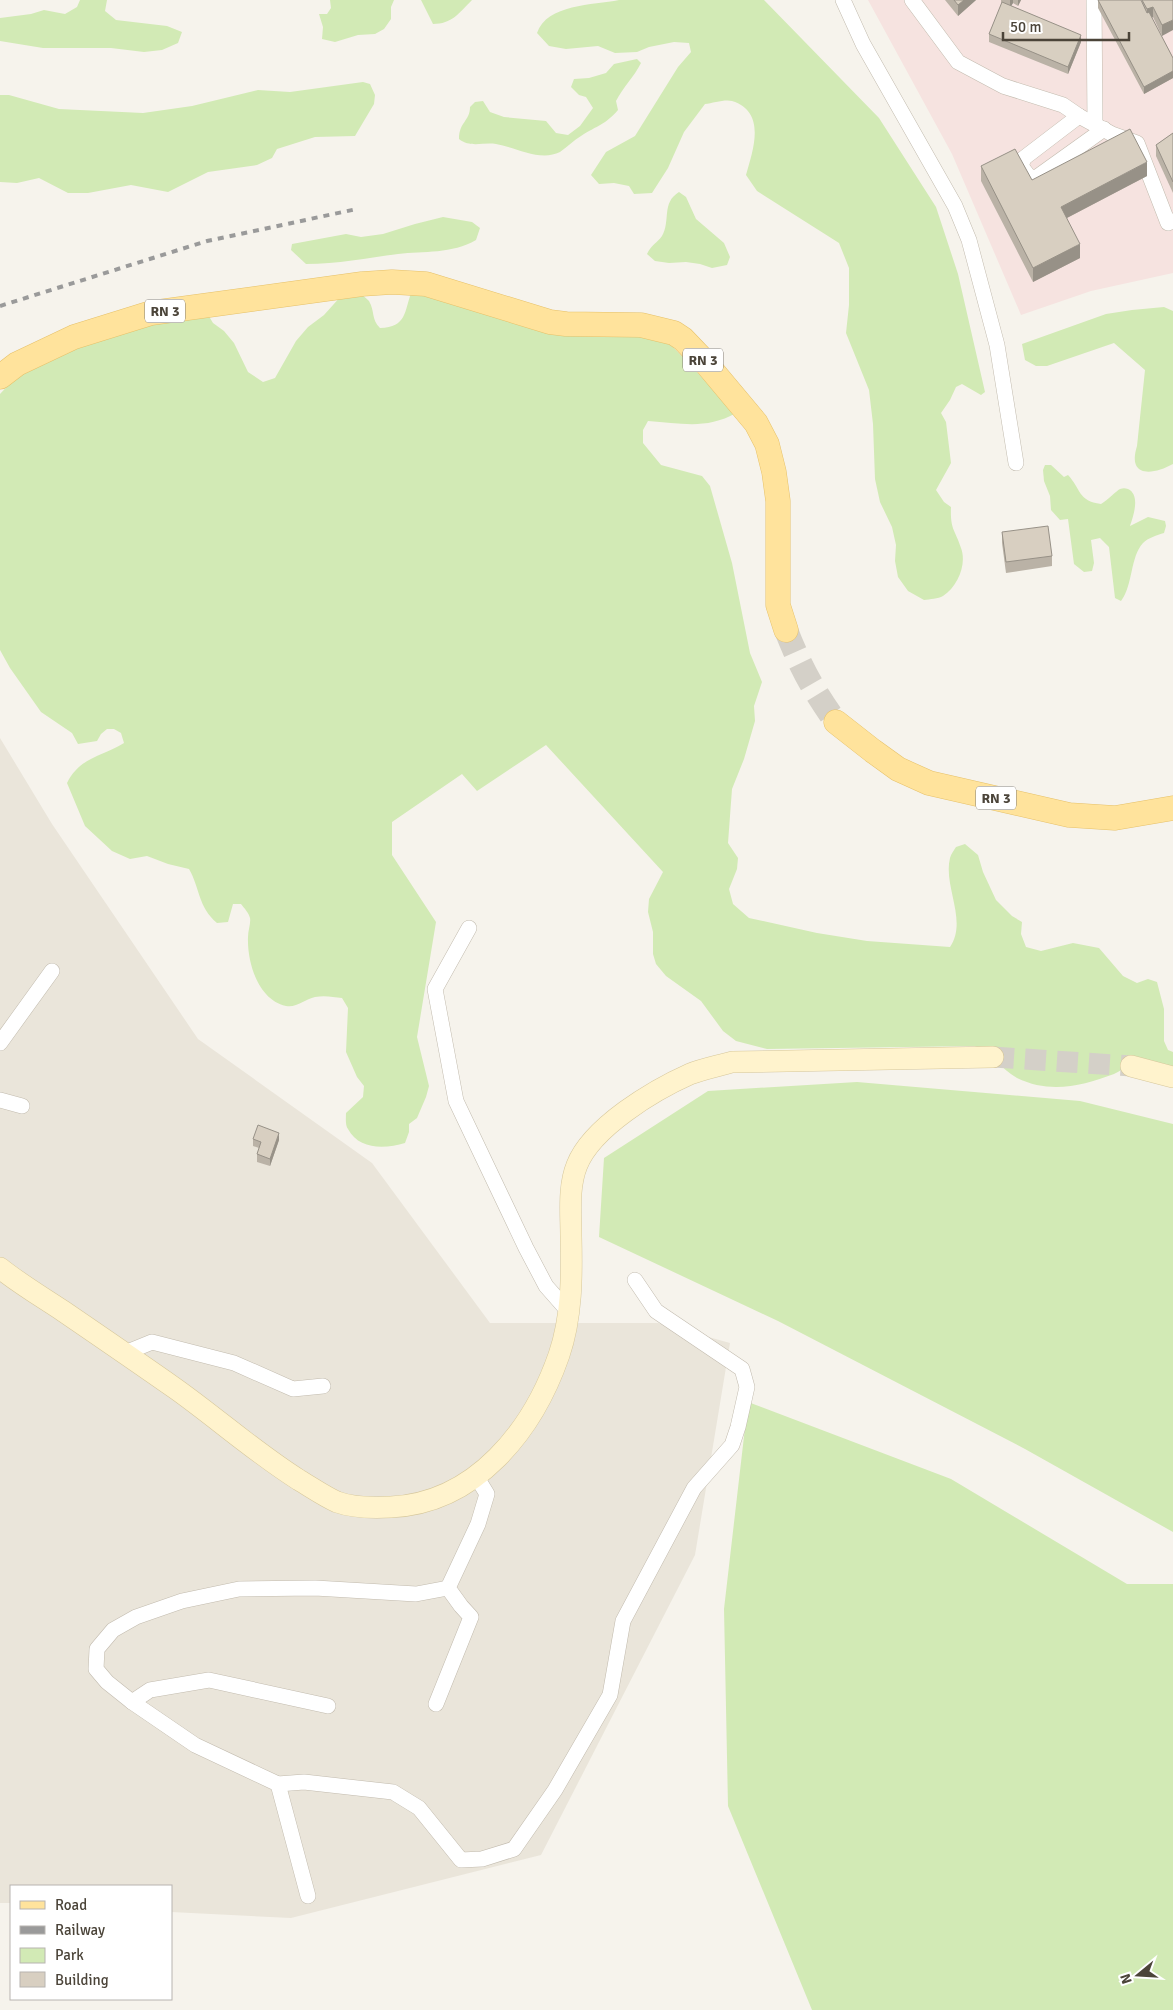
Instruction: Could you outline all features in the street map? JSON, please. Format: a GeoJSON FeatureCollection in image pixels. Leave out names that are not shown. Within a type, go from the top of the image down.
{"type":"FeatureCollection","features":[{"type":"Feature","properties":{"kind":"main road","name":"RN 3"},"geometry":{"type":"LineString","coordinates":[[0,377],[17,364],[74,337],[151,313],[342,286],[392,282],[426,284],[550,322],[641,325],[674,333],[704,362],[756,423],[767,444],[774,472],[778,501],[778,605],[786,630]]}},
{"type":"Feature","properties":{"kind":"main road","name":"RN 3"},"geometry":{"type":"LineString","coordinates":[[836,722],[898,769],[929,782],[1069,814],[1090,817],[1115,818],[1173,808]]}},
{"type":"Feature","properties":{"kind":"main road"},"geometry":{"type":"LineString","coordinates":[[0,1268],[205,1410],[270,1462],[339,1502],[370,1508],[411,1506],[441,1497],[476,1476],[500,1455],[533,1414],[559,1356],[567,1326],[572,1276],[571,1202],[577,1165],[585,1150],[600,1132],[630,1109],[691,1074],[732,1062],[993,1057]]}},
{"type":"Feature","properties":{"kind":"main road"},"geometry":{"type":"LineString","coordinates":[[1131,1066],[1173,1077]]}},
{"type":"Feature","properties":{"kind":"street"},"geometry":{"type":"LineString","coordinates":[[843,0],[863,44],[955,206],[969,240],[997,345],[1016,463]]}},
{"type":"Feature","properties":{"kind":"street"},"geometry":{"type":"LineString","coordinates":[[912,0],[958,62],[1003,86],[1063,105],[1100,127],[1137,143],[1168,223],[1173,221]]}},
{"type":"Feature","properties":{"kind":"street"},"geometry":{"type":"LineString","coordinates":[[1094,0],[1100,127]]}},
{"type":"Feature","properties":{"kind":"street"},"geometry":{"type":"LineString","coordinates":[[1079,116],[1024,158],[1021,166],[1030,178],[1037,177],[1100,127]]}},
{"type":"Feature","properties":{"kind":"street"},"geometry":{"type":"LineString","coordinates":[[469,928],[435,988],[456,1102],[546,1286],[568,1311]]}},
{"type":"Feature","properties":{"kind":"street"},"geometry":{"type":"LineString","coordinates":[[0,1043],[52,971]]}},
{"type":"Feature","properties":{"kind":"street"},"geometry":{"type":"LineString","coordinates":[[0,1100],[22,1106]]}},
{"type":"Feature","properties":{"kind":"street"},"geometry":{"type":"LineString","coordinates":[[448,1588],[416,1594],[315,1588],[239,1589],[182,1600],[136,1617],[113,1630],[97,1649],[96,1669],[107,1682],[132,1702],[195,1745],[278,1784],[304,1782],[393,1792],[419,1808],[461,1860],[482,1859],[514,1849],[555,1790],[610,1695],[623,1621],[694,1488],[732,1444],[738,1427],[747,1386],[742,1369],[656,1311],[635,1280]]}},
{"type":"Feature","properties":{"kind":"street"},"geometry":{"type":"LineString","coordinates":[[125,1353],[152,1342],[234,1363],[293,1389],[323,1386]]}},
{"type":"Feature","properties":{"kind":"street"},"geometry":{"type":"LineString","coordinates":[[448,1588],[478,1524],[487,1494],[476,1476]]}},
{"type":"Feature","properties":{"kind":"street"},"geometry":{"type":"LineString","coordinates":[[436,1704],[471,1617],[448,1588]]}},
{"type":"Feature","properties":{"kind":"street"},"geometry":{"type":"LineString","coordinates":[[132,1702],[150,1690],[209,1680],[328,1706]]}},
{"type":"Feature","properties":{"kind":"street"},"geometry":{"type":"LineString","coordinates":[[278,1784],[308,1896]]}},
{"type":"Feature","properties":{"kind":"shaded area"},"geometry":{"type":"Polygon","coordinates":[[[868,0],[1173,0],[1173,273],[1091,291],[1021,315],[952,154],[868,0]]]}},
{"type":"Feature","properties":{"kind":"shaded area"},"geometry":{"type":"Polygon","coordinates":[[[0,738],[52,824],[198,1039],[372,1163],[490,1323],[658,1323],[730,1343],[695,1555],[541,1855],[291,1918],[172,1912],[172,1885],[10,1885],[10,1903],[0,1903],[0,738]]]}},
{"type":"Feature","properties":{"kind":"green space"},"geometry":{"type":"Polygon","coordinates":[[[80,0],[107,0],[105,11],[116,20],[167,26],[182,32],[178,43],[162,50],[144,52],[111,48],[43,48],[0,41],[0,18],[31,14],[44,10],[65,14],[77,7],[80,0]]]}},
{"type":"Feature","properties":{"kind":"green space"},"geometry":{"type":"Polygon","coordinates":[[[330,0],[394,0],[391,7],[391,19],[384,29],[375,34],[358,35],[335,42],[322,39],[323,27],[319,14],[327,14],[331,8],[330,0]]]}},
{"type":"Feature","properties":{"kind":"green space"},"geometry":{"type":"Polygon","coordinates":[[[421,0],[472,0],[450,20],[440,24],[433,24],[421,0]]]}},
{"type":"Feature","properties":{"kind":"green space"},"geometry":{"type":"Polygon","coordinates":[[[619,0],[764,0],[879,118],[936,207],[958,274],[985,392],[981,395],[962,384],[956,387],[941,413],[946,422],[951,463],[936,490],[944,502],[951,507],[952,525],[963,554],[962,568],[957,581],[943,596],[924,600],[908,591],[898,577],[895,561],[896,545],[892,527],[880,502],[875,479],[873,424],[869,390],[846,333],[849,305],[849,268],[839,243],[757,191],[746,175],[755,133],[754,123],[750,114],[743,106],[732,101],[705,104],[684,132],[668,168],[652,193],[634,194],[629,186],[614,183],[599,184],[591,175],[606,152],[635,136],[678,67],[691,52],[689,43],[674,42],[649,47],[637,52],[615,53],[598,46],[566,49],[549,46],[537,33],[542,23],[560,11],[619,0]]]}},
{"type":"Feature","properties":{"kind":"green space"},"geometry":{"type":"Polygon","coordinates":[[[637,59],[641,63],[616,101],[618,110],[605,122],[578,138],[560,152],[552,155],[536,155],[496,144],[468,143],[459,139],[459,133],[470,112],[470,107],[475,102],[483,101],[490,112],[504,117],[546,121],[556,133],[568,135],[580,126],[593,108],[586,97],[579,95],[571,87],[574,79],[589,78],[606,73],[614,64],[637,59]]]}},
{"type":"Feature","properties":{"kind":"green space"},"geometry":{"type":"Polygon","coordinates":[[[363,82],[370,84],[375,95],[374,104],[355,136],[315,137],[277,149],[272,158],[257,165],[208,172],[168,192],[131,185],[88,193],[68,193],[39,178],[17,183],[0,182],[0,95],[9,95],[59,109],[143,113],[192,106],[258,90],[290,92],[363,82]]]}},
{"type":"Feature","properties":{"kind":"green space"},"geometry":{"type":"Polygon","coordinates":[[[679,192],[686,197],[696,219],[724,243],[730,257],[727,265],[712,268],[686,262],[669,263],[655,261],[647,254],[650,248],[662,236],[665,230],[670,201],[679,192]]]}},
{"type":"Feature","properties":{"kind":"green space"},"geometry":{"type":"Polygon","coordinates":[[[443,217],[472,222],[480,228],[476,240],[448,250],[318,264],[306,264],[291,250],[292,244],[346,234],[361,237],[383,234],[443,217]]]}},
{"type":"Feature","properties":{"kind":"green space"},"geometry":{"type":"Polygon","coordinates":[[[412,290],[636,333],[662,340],[673,347],[736,413],[704,424],[648,421],[643,430],[643,443],[661,465],[702,476],[710,486],[732,563],[750,653],[762,682],[754,706],[755,721],[744,759],[732,789],[728,843],[738,858],[737,869],[729,889],[733,904],[749,918],[817,933],[867,941],[950,947],[955,937],[957,926],[950,880],[950,858],[956,847],[965,844],[978,855],[983,872],[996,900],[1012,916],[1022,922],[1021,934],[1026,947],[1041,951],[1073,943],[1099,948],[1123,976],[1137,983],[1148,979],[1157,982],[1164,1009],[1164,1041],[1168,1050],[1173,1052],[1173,1067],[1136,1065],[1090,1082],[1054,1087],[1029,1083],[1017,1078],[975,1046],[767,1049],[736,1041],[723,1031],[701,1001],[666,976],[656,964],[653,954],[653,932],[648,912],[649,899],[663,872],[546,745],[477,791],[462,774],[392,822],[392,855],[436,922],[417,1037],[429,1086],[417,1118],[409,1124],[409,1132],[405,1143],[381,1147],[373,1146],[359,1141],[353,1136],[346,1126],[346,1113],[363,1097],[364,1086],[357,1077],[346,1052],[348,1008],[342,998],[315,997],[290,1006],[276,1002],[261,988],[252,968],[248,947],[250,918],[248,912],[241,904],[233,904],[228,922],[217,923],[206,910],[189,869],[147,856],[130,859],[112,851],[85,826],[67,783],[78,768],[92,758],[124,743],[121,733],[114,729],[107,729],[97,741],[78,744],[72,733],[41,712],[10,668],[0,650],[0,394],[15,378],[57,356],[132,327],[207,313],[213,323],[224,331],[234,343],[248,372],[263,382],[275,378],[296,341],[342,295],[359,292],[369,301],[375,321],[380,328],[395,325],[400,321],[412,290]]]}},
{"type":"Feature","properties":{"kind":"green space"},"geometry":{"type":"Polygon","coordinates":[[[1164,307],[1173,311],[1173,464],[1150,472],[1139,469],[1135,456],[1145,370],[1114,343],[1047,366],[1036,366],[1025,360],[1022,344],[1106,314],[1164,307]]]}},
{"type":"Feature","properties":{"kind":"green space"},"geometry":{"type":"Polygon","coordinates":[[[1045,465],[1051,465],[1064,477],[1068,475],[1081,494],[1094,502],[1101,504],[1120,489],[1128,489],[1132,492],[1135,501],[1130,526],[1148,517],[1165,521],[1164,533],[1147,540],[1139,549],[1133,564],[1128,588],[1121,601],[1115,598],[1109,547],[1100,538],[1091,540],[1094,563],[1092,571],[1084,572],[1074,564],[1068,519],[1060,520],[1051,510],[1050,496],[1044,481],[1043,470],[1045,465]]]}},
{"type":"Feature","properties":{"kind":"green space"},"geometry":{"type":"Polygon","coordinates":[[[857,1082],[1080,1101],[1173,1124],[1173,1532],[1025,1449],[778,1321],[599,1237],[604,1158],[708,1091],[857,1082]]]}},
{"type":"Feature","properties":{"kind":"green space"},"geometry":{"type":"Polygon","coordinates":[[[748,1402],[951,1479],[1127,1584],[1173,1584],[1173,2010],[812,2010],[728,1806],[724,1609],[748,1402]]]}},
{"type":"Feature","properties":{"kind":"building"},"geometry":{"type":"Polygon","coordinates":[[[954,0],[964,0],[958,5],[954,0]]]}},
{"type":"Feature","properties":{"kind":"building"},"geometry":{"type":"Polygon","coordinates":[[[1098,0],[1141,0],[1173,58],[1173,71],[1144,87],[1098,0]]]}},
{"type":"Feature","properties":{"kind":"building"},"geometry":{"type":"Polygon","coordinates":[[[1142,0],[1173,0],[1173,20],[1162,25],[1153,7],[1147,9],[1142,0]]]}},
{"type":"Feature","properties":{"kind":"building"},"geometry":{"type":"Polygon","coordinates":[[[1002,2],[1081,35],[1068,67],[989,34],[1002,2]]]}},
{"type":"Feature","properties":{"kind":"building"},"geometry":{"type":"Polygon","coordinates":[[[1130,129],[1147,162],[1061,207],[1080,244],[1033,268],[981,166],[1015,149],[1032,180],[1130,129]]]}},
{"type":"Feature","properties":{"kind":"building"},"geometry":{"type":"Polygon","coordinates":[[[1173,133],[1173,182],[1156,145],[1173,133]]]}},
{"type":"Feature","properties":{"kind":"building"},"geometry":{"type":"Polygon","coordinates":[[[1048,526],[1052,556],[1006,562],[1002,532],[1048,526]]]}},
{"type":"Feature","properties":{"kind":"building"},"geometry":{"type":"Polygon","coordinates":[[[258,1125],[279,1133],[270,1159],[257,1154],[261,1142],[253,1139],[258,1125]]]}},
{"type":"Feature","properties":{"kind":"tunnel"},"geometry":{"type":"LineString","coordinates":[[786,630],[808,678],[836,722]]}},
{"type":"Feature","properties":{"kind":"tunnel"},"geometry":{"type":"LineString","coordinates":[[993,1057],[1131,1066]]}},
{"type":"Feature","properties":{"kind":"railway"},"geometry":{"type":"LineString","coordinates":[[0,306],[207,241],[357,209]]}}]}
